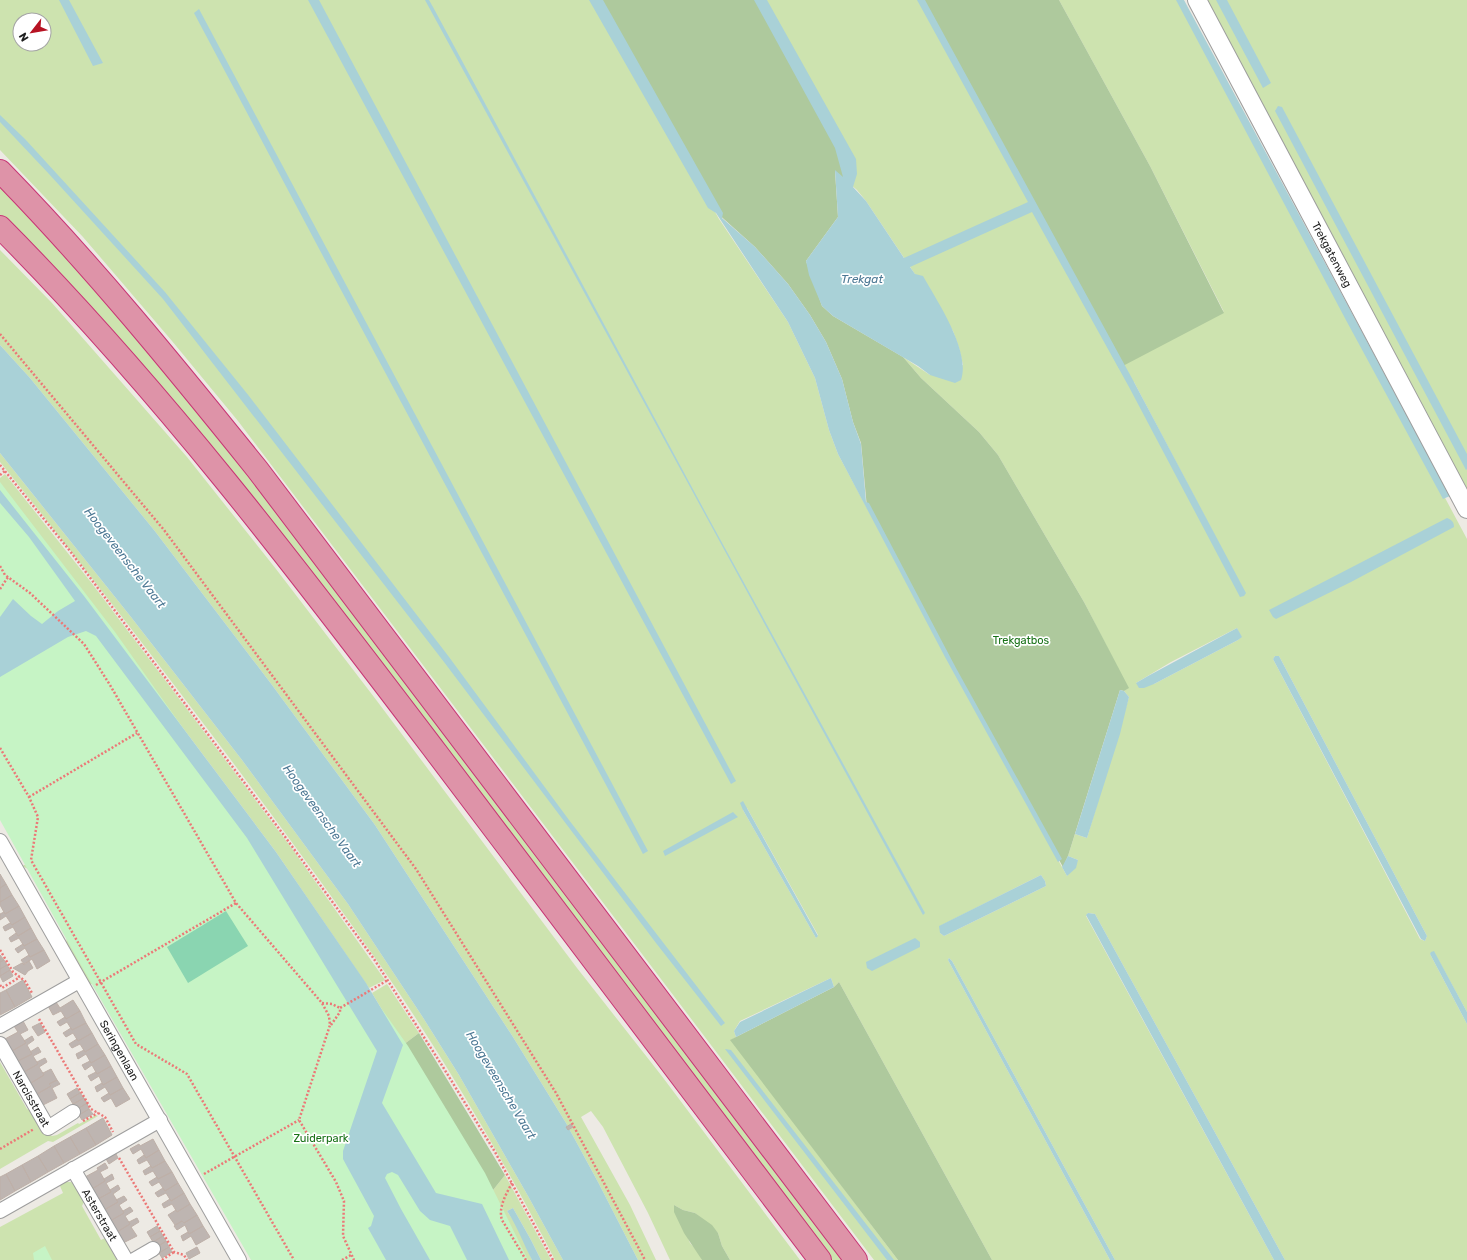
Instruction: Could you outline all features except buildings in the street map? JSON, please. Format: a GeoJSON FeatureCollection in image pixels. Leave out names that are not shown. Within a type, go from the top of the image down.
{"type":"FeatureCollection","features":[{"type":"Feature","properties":{"kind":"highway"},"geometry":{"type":"LineString","coordinates":[[0,171],[133,318],[184,378],[257,469],[856,1260]]}},
{"type":"Feature","properties":{"kind":"highway"},"geometry":{"type":"LineString","coordinates":[[0,227],[114,348],[180,424],[278,545],[820,1260]]}},
{"type":"Feature","properties":{"kind":"street","name":"Trekgatenweg"},"geometry":{"type":"LineString","coordinates":[[1197,0],[1467,509]]}},
{"type":"Feature","properties":{"kind":"street","name":"Seringenlaan"},"geometry":{"type":"LineString","coordinates":[[0,843],[160,1120],[236,1259]]}},
{"type":"Feature","properties":{"kind":"street"},"geometry":{"type":"LineString","coordinates":[[0,1026],[35,1006],[82,986]]}},
{"type":"Feature","properties":{"kind":"street","name":"Narcisstraat"},"geometry":{"type":"LineString","coordinates":[[0,1044],[48,1128],[74,1112]]}},
{"type":"Feature","properties":{"kind":"street"},"geometry":{"type":"LineString","coordinates":[[0,1211],[160,1120]]}},
{"type":"Feature","properties":{"kind":"street","name":"Asterstraat"},"geometry":{"type":"LineString","coordinates":[[73,1169],[126,1260]]}},
{"type":"Feature","properties":{"kind":"street"},"geometry":{"type":"LineString","coordinates":[[134,1260],[153,1249]]}},
{"type":"Feature","properties":{"kind":"path"},"geometry":{"type":"LineString","coordinates":[[0,334],[164,530],[416,869],[556,1093],[645,1260]]}},
{"type":"Feature","properties":{"kind":"path"},"geometry":{"type":"LineString","coordinates":[[0,465],[70,551],[189,708],[374,959],[491,1145],[554,1260]]}},
{"type":"Feature","properties":{"kind":"path"},"geometry":{"type":"LineString","coordinates":[[0,475],[5,471]]}},
{"type":"Feature","properties":{"kind":"path"},"geometry":{"type":"LineString","coordinates":[[0,566],[8,577],[30,593],[77,636],[91,654],[236,903],[322,1003],[330,1025]]}},
{"type":"Feature","properties":{"kind":"path"},"geometry":{"type":"LineString","coordinates":[[0,589],[8,577]]}},
{"type":"Feature","properties":{"kind":"path"},"geometry":{"type":"LineString","coordinates":[[29,797],[137,733]]}},
{"type":"Feature","properties":{"kind":"path"},"geometry":{"type":"LineString","coordinates":[[0,748],[29,797],[38,817],[31,860],[136,1044],[187,1074],[294,1260]]}},
{"type":"Feature","properties":{"kind":"path"},"geometry":{"type":"LineString","coordinates":[[82,986],[101,982],[236,903]]}},
{"type":"Feature","properties":{"kind":"path"},"geometry":{"type":"LineString","coordinates":[[0,950],[13,972],[25,981],[35,1006],[91,1109],[105,1117],[116,1145],[174,1252],[184,1255],[187,1260]]}},
{"type":"Feature","properties":{"kind":"path"},"geometry":{"type":"LineString","coordinates":[[0,985],[2,988],[20,977]]}},
{"type":"Feature","properties":{"kind":"path"},"geometry":{"type":"LineString","coordinates":[[194,1180],[299,1120],[330,1025],[340,1012],[340,1008],[388,980]]}},
{"type":"Feature","properties":{"kind":"path"},"geometry":{"type":"LineString","coordinates":[[322,1003],[332,1004],[340,1008]]}},
{"type":"Feature","properties":{"kind":"path"},"geometry":{"type":"LineString","coordinates":[[299,1120],[336,1182],[344,1201],[343,1236],[354,1260]]}},
{"type":"Feature","properties":{"kind":"path"},"geometry":{"type":"LineString","coordinates":[[0,1149],[45,1123]]}},
{"type":"Feature","properties":{"kind":"path"},"geometry":{"type":"LineString","coordinates":[[512,1183],[504,1199],[500,1214],[502,1220],[526,1260]]}},
{"type":"Feature","properties":{"kind":"path"},"geometry":{"type":"LineString","coordinates":[[162,1260],[174,1252]]}},
{"type":"Feature","properties":{"kind":"path"},"geometry":{"type":"LineString","coordinates":[[342,1260],[351,1255]]}},
{"type":"Feature","properties":{"kind":"green space"},"geometry":{"type":"Polygon","coordinates":[[[0,0],[598,0],[719,219],[788,322],[815,378],[829,430],[838,454],[982,723],[1067,876],[1078,860],[1068,856],[1075,834],[1087,838],[1129,697],[1124,691],[1128,688],[1084,602],[998,455],[979,432],[921,378],[903,357],[930,375],[963,365],[953,331],[866,201],[857,190],[843,178],[764,0],[920,0],[1224,312],[1150,166],[1059,0],[1179,0],[1467,539],[1467,1012],[1434,952],[1430,954],[1467,1024],[1467,1260],[1285,1260],[1095,914],[1088,913],[1086,916],[1274,1260],[1115,1260],[949,958],[948,960],[1110,1260],[992,1260],[839,982],[834,987],[831,978],[740,1021],[734,1031],[736,1037],[731,1040],[898,1260],[874,1260],[238,421],[83,237],[0,150],[0,0]],[[1134,382],[1130,383],[1245,593],[1134,382]],[[1237,628],[1171,662],[1136,683],[1154,684],[1238,640],[1241,637],[1237,628]],[[1275,656],[1273,659],[1420,939],[1425,941],[1427,936],[1279,656],[1275,656]],[[747,808],[743,810],[816,938],[818,935],[747,808]],[[1041,875],[940,926],[940,933],[944,936],[1046,886],[1045,881],[1041,875]]]}},
{"type":"Feature","properties":{"kind":"green space","name":"Trekgatbos"},"geometry":{"type":"Polygon","coordinates":[[[599,0],[764,0],[853,157],[843,178],[835,171],[838,217],[806,261],[822,306],[833,316],[903,357],[921,378],[979,432],[998,455],[1084,602],[1129,688],[1124,691],[1120,690],[1068,856],[1063,867],[982,723],[867,508],[861,443],[853,422],[842,379],[826,342],[810,315],[788,284],[755,247],[715,211],[599,0]]]}},
{"type":"Feature","properties":{"kind":"green space"},"geometry":{"type":"Polygon","coordinates":[[[920,0],[1059,0],[1150,166],[1224,313],[1119,368],[920,0]]]}},
{"type":"Feature","properties":{"kind":"green space"},"geometry":{"type":"Polygon","coordinates":[[[1202,0],[1467,0],[1467,498],[1202,0]]]}},
{"type":"Feature","properties":{"kind":"green space"},"geometry":{"type":"Polygon","coordinates":[[[0,187],[64,254],[155,356],[233,456],[844,1260],[830,1260],[28,244],[0,216],[0,187]]]}},
{"type":"Feature","properties":{"kind":"green space"},"geometry":{"type":"Polygon","coordinates":[[[0,250],[52,303],[187,457],[276,569],[577,968],[661,1075],[800,1260],[730,1260],[722,1246],[718,1233],[695,1213],[683,1210],[674,1205],[690,1243],[700,1254],[702,1260],[670,1260],[648,1213],[603,1127],[591,1111],[581,1117],[630,1205],[656,1260],[638,1260],[566,1123],[513,1037],[375,825],[272,685],[154,530],[30,378],[0,345],[0,250]]]}},
{"type":"Feature","properties":{"kind":"green space"},"geometry":{"type":"Polygon","coordinates":[[[0,453],[131,617],[242,760],[348,904],[459,1075],[563,1260],[555,1260],[493,1145],[426,1034],[378,962],[304,858],[228,756],[87,571],[0,462],[0,453]]]}},
{"type":"Feature","properties":{"kind":"green space"},"geometry":{"type":"Polygon","coordinates":[[[5,474],[90,581],[293,850],[385,980],[369,988],[276,852],[84,596],[0,490],[0,478],[5,474]]]}},
{"type":"Feature","properties":{"kind":"green space","name":"Zuiderpark"},"geometry":{"type":"Polygon","coordinates":[[[0,482],[115,632],[408,1046],[485,1173],[528,1260],[251,1260],[78,960],[0,820],[0,482]]]}},
{"type":"Feature","properties":{"kind":"green space"},"geometry":{"type":"Polygon","coordinates":[[[29,863],[96,981],[90,985],[66,943],[67,937],[30,870],[22,866],[29,863]]]}},
{"type":"Feature","properties":{"kind":"green space"},"geometry":{"type":"Polygon","coordinates":[[[226,911],[248,946],[188,983],[167,947],[226,911]]]}},
{"type":"Feature","properties":{"kind":"green space"},"geometry":{"type":"Polygon","coordinates":[[[839,982],[992,1260],[898,1260],[730,1040],[834,987],[839,982]]]}},
{"type":"Feature","properties":{"kind":"green space"},"geometry":{"type":"Polygon","coordinates":[[[387,984],[419,1033],[403,1045],[372,993],[387,984]]]}},
{"type":"Feature","properties":{"kind":"green space"},"geometry":{"type":"Polygon","coordinates":[[[419,1033],[505,1175],[482,1204],[403,1045],[419,1033]]]}},
{"type":"Feature","properties":{"kind":"green space"},"geometry":{"type":"Polygon","coordinates":[[[0,1062],[27,1109],[30,1110],[44,1132],[52,1136],[57,1135],[78,1123],[79,1124],[96,1115],[98,1116],[53,1142],[48,1141],[0,1169],[0,1062]]]}},
{"type":"Feature","properties":{"kind":"green space"},"geometry":{"type":"Polygon","coordinates":[[[505,1175],[551,1260],[541,1260],[513,1208],[507,1211],[517,1226],[532,1260],[509,1260],[482,1204],[505,1175]]]}},
{"type":"Feature","properties":{"kind":"green space"},"geometry":{"type":"Polygon","coordinates":[[[63,1182],[71,1182],[74,1184],[84,1202],[82,1206],[101,1240],[105,1238],[117,1260],[0,1260],[0,1227],[63,1193],[60,1186],[63,1182]]]}},
{"type":"Feature","properties":{"kind":"green space"},"geometry":{"type":"Polygon","coordinates":[[[674,1205],[683,1210],[695,1213],[712,1225],[718,1233],[722,1246],[730,1260],[702,1260],[684,1233],[674,1212],[674,1205]]]}},
{"type":"Feature","properties":{"kind":"green space"},"geometry":{"type":"Polygon","coordinates":[[[45,1246],[52,1260],[34,1260],[33,1253],[45,1246]]]}},
{"type":"Feature","properties":{"kind":"water"},"geometry":{"type":"Polygon","coordinates":[[[59,0],[69,0],[103,63],[93,66],[59,0]]]}},
{"type":"Feature","properties":{"kind":"water"},"geometry":{"type":"Polygon","coordinates":[[[308,0],[319,0],[736,781],[731,784],[308,0]]]}},
{"type":"Feature","properties":{"kind":"water"},"geometry":{"type":"Polygon","coordinates":[[[425,0],[429,0],[433,7],[709,519],[925,913],[923,915],[425,0]]]}},
{"type":"Feature","properties":{"kind":"water"},"geometry":{"type":"Polygon","coordinates":[[[589,0],[603,0],[723,213],[722,218],[755,247],[788,284],[810,315],[826,342],[842,379],[853,422],[861,444],[866,502],[869,503],[956,668],[1062,859],[1058,862],[945,657],[838,454],[829,430],[815,378],[788,322],[716,213],[708,208],[589,0]]]}},
{"type":"Feature","properties":{"kind":"water","name":"Trekgat"},"geometry":{"type":"Polygon","coordinates":[[[754,0],[767,0],[856,159],[857,174],[853,187],[866,201],[904,258],[1028,202],[917,0],[925,0],[1134,382],[1246,593],[1244,596],[1240,597],[1129,387],[1032,212],[910,267],[915,274],[923,276],[944,312],[957,341],[963,368],[961,380],[955,383],[930,375],[918,366],[833,316],[822,306],[809,275],[806,261],[838,217],[835,170],[843,177],[835,148],[754,0]]]}},
{"type":"Feature","properties":{"kind":"water"},"geometry":{"type":"Polygon","coordinates":[[[1176,0],[1184,0],[1450,496],[1443,499],[1176,0]]]}},
{"type":"Feature","properties":{"kind":"water"},"geometry":{"type":"Polygon","coordinates":[[[1216,0],[1227,0],[1271,83],[1263,88],[1216,0]]]}},
{"type":"Feature","properties":{"kind":"water"},"geometry":{"type":"Polygon","coordinates":[[[199,9],[648,851],[643,854],[194,13],[199,9]]]}},
{"type":"Feature","properties":{"kind":"water"},"geometry":{"type":"Polygon","coordinates":[[[1278,106],[1282,107],[1467,454],[1466,470],[1275,111],[1278,106]]]}},
{"type":"Feature","properties":{"kind":"water"},"geometry":{"type":"Polygon","coordinates":[[[0,115],[25,139],[165,292],[249,396],[449,657],[569,820],[725,1023],[721,1026],[656,943],[444,662],[163,299],[0,122],[0,115]]]}},
{"type":"Feature","properties":{"kind":"water","name":"Hoogeveensche Vaart"},"geometry":{"type":"Polygon","coordinates":[[[0,345],[30,378],[154,530],[272,685],[375,825],[513,1037],[566,1123],[638,1260],[563,1260],[459,1075],[348,904],[242,760],[131,617],[0,453],[0,345]]]}},
{"type":"Feature","properties":{"kind":"water"},"geometry":{"type":"Polygon","coordinates":[[[0,490],[84,596],[276,852],[366,983],[403,1045],[382,1103],[436,1193],[482,1204],[509,1260],[467,1260],[450,1226],[430,1220],[420,1211],[398,1175],[392,1172],[387,1174],[385,1178],[430,1260],[386,1260],[368,1228],[371,1226],[374,1216],[343,1159],[343,1151],[377,1051],[247,838],[96,636],[86,631],[68,637],[0,677],[0,617],[13,599],[42,624],[58,611],[75,601],[29,537],[0,503],[0,490]]]}},
{"type":"Feature","properties":{"kind":"water"},"geometry":{"type":"Polygon","coordinates":[[[1447,518],[1452,521],[1454,527],[1351,582],[1276,619],[1269,610],[1447,518]]]}},
{"type":"Feature","properties":{"kind":"water"},"geometry":{"type":"Polygon","coordinates":[[[1237,628],[1242,637],[1238,640],[1154,684],[1144,688],[1139,688],[1136,683],[1148,676],[1237,628]]]}},
{"type":"Feature","properties":{"kind":"water"},"geometry":{"type":"Polygon","coordinates":[[[1275,656],[1279,656],[1427,936],[1425,941],[1421,939],[1273,659],[1275,656]]]}},
{"type":"Feature","properties":{"kind":"water"},"geometry":{"type":"Polygon","coordinates":[[[1120,690],[1124,691],[1129,697],[1120,734],[1087,838],[1075,834],[1120,690]]]}},
{"type":"Feature","properties":{"kind":"water"},"geometry":{"type":"Polygon","coordinates":[[[743,801],[818,936],[816,938],[743,810],[740,803],[743,801]]]}},
{"type":"Feature","properties":{"kind":"water"},"geometry":{"type":"Polygon","coordinates":[[[733,812],[738,817],[665,856],[663,851],[733,812]]]}},
{"type":"Feature","properties":{"kind":"water"},"geometry":{"type":"Polygon","coordinates":[[[1068,856],[1078,860],[1076,868],[1067,876],[1062,867],[1068,856]]]}},
{"type":"Feature","properties":{"kind":"water"},"geometry":{"type":"Polygon","coordinates":[[[1041,875],[1046,886],[944,936],[940,933],[939,926],[1041,875]]]}},
{"type":"Feature","properties":{"kind":"water"},"geometry":{"type":"Polygon","coordinates":[[[1088,913],[1095,914],[1285,1260],[1274,1260],[1086,915],[1088,913]]]}},
{"type":"Feature","properties":{"kind":"water"},"geometry":{"type":"Polygon","coordinates":[[[915,938],[920,942],[920,947],[872,971],[867,968],[866,962],[915,938]]]}},
{"type":"Feature","properties":{"kind":"water"},"geometry":{"type":"Polygon","coordinates":[[[1434,951],[1467,1012],[1467,1024],[1430,954],[1434,951]]]}},
{"type":"Feature","properties":{"kind":"water"},"geometry":{"type":"Polygon","coordinates":[[[949,958],[1115,1260],[1110,1260],[948,960],[949,958]]]}},
{"type":"Feature","properties":{"kind":"water"},"geometry":{"type":"Polygon","coordinates":[[[831,978],[834,987],[736,1037],[734,1031],[740,1022],[831,978]]]}},
{"type":"Feature","properties":{"kind":"water"},"geometry":{"type":"Polygon","coordinates":[[[725,1049],[731,1050],[894,1260],[887,1260],[725,1049]]]}},
{"type":"Feature","properties":{"kind":"water"},"geometry":{"type":"Polygon","coordinates":[[[513,1208],[541,1260],[532,1260],[507,1211],[513,1208]]]}}]}
